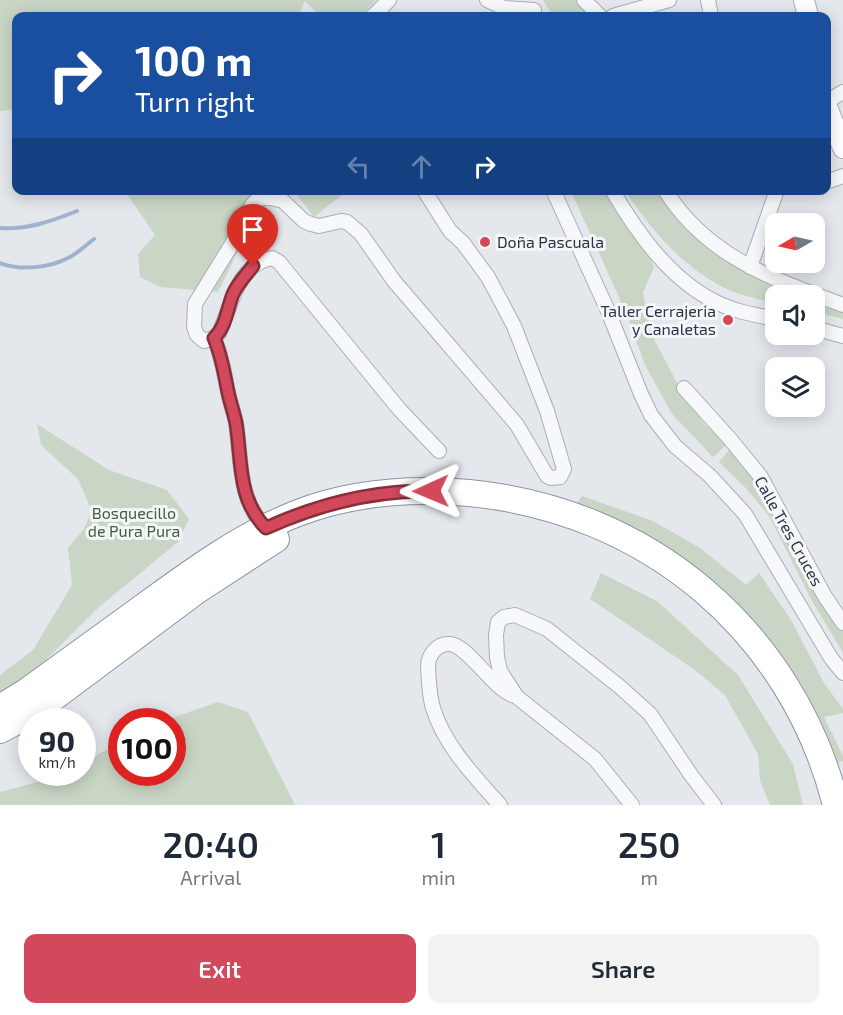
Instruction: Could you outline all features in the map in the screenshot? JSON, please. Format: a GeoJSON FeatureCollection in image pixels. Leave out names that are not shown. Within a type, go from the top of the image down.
{"type":"FeatureCollection","features":[{"type":"Feature","properties":{"kind":"highway"},"geometry":{"type":"LineString","coordinates":[[0,708],[26,692],[220,552],[266,528],[316,507],[354,497],[412,491],[449,491],[487,495],[554,510],[598,525],[664,560],[718,602],[751,637],[777,670],[798,704],[816,742],[836,805]]}},
{"type":"Feature","properties":{"kind":"highway"},"geometry":{"type":"LineString","coordinates":[[0,730],[34,711],[196,591],[278,538],[303,525],[357,509],[385,504],[449,503],[524,514],[585,532],[630,553],[688,592],[724,625],[767,677],[787,709],[805,745],[825,805]]}},
{"type":"Feature","properties":{"kind":"street"},"geometry":{"type":"LineString","coordinates":[[377,12],[389,0]]}},
{"type":"Feature","properties":{"kind":"street"},"geometry":{"type":"LineString","coordinates":[[488,0],[504,8],[534,9]]}},
{"type":"Feature","properties":{"kind":"street"},"geometry":{"type":"LineString","coordinates":[[584,0],[596,12]]}},
{"type":"Feature","properties":{"kind":"street"},"geometry":{"type":"LineString","coordinates":[[624,12],[649,3],[669,0]]}},
{"type":"Feature","properties":{"kind":"street"},"geometry":{"type":"LineString","coordinates":[[831,116],[843,148]]}},
{"type":"Feature","properties":{"kind":"street"},"geometry":{"type":"LineString","coordinates":[[427,195],[450,231],[463,243],[488,277],[514,326],[537,383],[557,443],[564,469],[560,477],[556,479],[547,476],[517,425],[394,281],[361,234],[347,222],[341,220],[327,225],[311,224],[304,221],[282,201],[267,197],[257,200],[195,304],[194,327],[197,335],[204,341],[214,338],[224,324],[233,295],[241,281],[253,266],[272,258],[279,262],[399,409],[440,451]]}},
{"type":"Feature","properties":{"kind":"street"},"geometry":{"type":"LineString","coordinates":[[555,195],[604,301],[640,394],[651,415],[675,446],[710,476],[745,514],[831,658],[843,673]]}},
{"type":"Feature","properties":{"kind":"street"},"geometry":{"type":"LineString","coordinates":[[615,195],[649,246],[693,289],[718,304],[765,317]]}},
{"type":"Feature","properties":{"kind":"street"},"geometry":{"type":"LineString","coordinates":[[668,195],[686,220],[704,238],[728,255],[750,267],[843,305]]}},
{"type":"Feature","properties":{"kind":"street"},"geometry":{"type":"LineString","coordinates":[[750,267],[775,195]]}},
{"type":"Feature","properties":{"kind":"street"},"geometry":{"type":"LineString","coordinates":[[825,331],[843,336]]}},
{"type":"Feature","properties":{"kind":"street"},"geometry":{"type":"LineString","coordinates":[[214,338],[222,359],[236,423],[243,488],[249,506],[266,528]]}},
{"type":"Feature","properties":{"kind":"street","name":"Calle Tres Cruces"},"geometry":{"type":"LineString","coordinates":[[684,388],[761,477],[819,585],[843,623]]}},
{"type":"Feature","properties":{"kind":"street"},"geometry":{"type":"LineString","coordinates":[[517,697],[500,671],[496,635],[498,622],[504,617],[515,615],[547,629],[650,714],[714,805]]}},
{"type":"Feature","properties":{"kind":"street"},"geometry":{"type":"LineString","coordinates":[[500,805],[450,744],[433,708],[428,660],[440,646],[452,644],[467,652],[489,679],[504,692],[517,697],[595,759],[632,805]]}},
{"type":"Feature","properties":{"kind":"green space"},"geometry":{"type":"Polygon","coordinates":[[[0,0],[376,0],[365,12],[316,12],[305,1],[300,12],[12,12],[12,110],[0,111],[0,0]]]}},
{"type":"Feature","properties":{"kind":"green space"},"geometry":{"type":"Polygon","coordinates":[[[543,0],[575,0],[586,12],[550,12],[543,0]]]}},
{"type":"Feature","properties":{"kind":"green space"},"geometry":{"type":"Polygon","coordinates":[[[128,195],[253,195],[240,247],[218,292],[160,287],[140,277],[138,254],[155,235],[128,195]]]}},
{"type":"Feature","properties":{"kind":"green space"},"geometry":{"type":"Polygon","coordinates":[[[297,195],[342,195],[314,217],[297,195]]]}},
{"type":"Feature","properties":{"kind":"green space"},"geometry":{"type":"Polygon","coordinates":[[[573,195],[610,195],[649,257],[654,267],[643,292],[651,333],[679,387],[705,425],[728,443],[713,457],[672,414],[645,365],[627,315],[573,195]]]}},
{"type":"Feature","properties":{"kind":"green space"},"geometry":{"type":"Polygon","coordinates":[[[628,195],[662,195],[692,232],[719,257],[782,285],[765,285],[765,300],[736,293],[700,273],[658,235],[628,195]]]}},
{"type":"Feature","properties":{"kind":"green space"},"geometry":{"type":"Polygon","coordinates":[[[825,305],[843,313],[843,319],[825,314],[825,305]]]}},
{"type":"Feature","properties":{"kind":"green space","name":"Bosquecillo de Pura Pura"},"geometry":{"type":"Polygon","coordinates":[[[37,424],[109,470],[167,490],[189,519],[178,542],[100,606],[38,668],[0,694],[0,675],[33,650],[72,585],[68,548],[84,529],[92,511],[78,479],[41,445],[37,424]]]}},
{"type":"Feature","properties":{"kind":"green space"},"geometry":{"type":"Polygon","coordinates":[[[734,444],[843,620],[843,653],[812,601],[769,516],[744,486],[719,462],[734,444]]]}},
{"type":"Feature","properties":{"kind":"green space"},"geometry":{"type":"Polygon","coordinates":[[[582,496],[653,521],[700,548],[746,585],[759,573],[791,620],[824,683],[843,709],[843,713],[824,717],[843,756],[843,761],[834,764],[810,704],[791,671],[755,624],[734,602],[712,581],[664,546],[639,531],[577,503],[582,496]]]}},
{"type":"Feature","properties":{"kind":"green space"},"geometry":{"type":"Polygon","coordinates":[[[601,573],[657,601],[738,675],[793,764],[803,805],[770,805],[760,780],[758,754],[725,695],[695,670],[590,599],[601,573]]]}},
{"type":"Feature","properties":{"kind":"green space"},"geometry":{"type":"Polygon","coordinates":[[[218,702],[248,712],[295,805],[0,805],[0,792],[23,786],[96,786],[96,756],[108,749],[108,786],[186,786],[186,713],[218,702]]]}},
{"type":"Feature","properties":{"kind":"waterway"},"geometry":{"type":"LineString","coordinates":[[0,228],[30,226],[77,211]]}},
{"type":"Feature","properties":{"kind":"waterway"},"geometry":{"type":"LineString","coordinates":[[0,263],[26,268],[54,264],[73,255],[94,239]]}},
{"type":"Feature","properties":{"kind":"place","name":"Doña Pascuala"},"geometry":{"type":"Point","coordinates":[485,242]}},
{"type":"Feature","properties":{"kind":"place","name":"Taller Cerrajeria y Canaletas"},"geometry":{"type":"Point","coordinates":[728,320]}},
{"type":"Feature","properties":{"kind":"route"},"geometry":{"type":"LineString","coordinates":[[253,266],[237,287],[224,324],[214,338],[222,359],[236,423],[243,488],[256,518],[266,528],[297,514],[354,497],[382,493],[431,491]]}}]}
